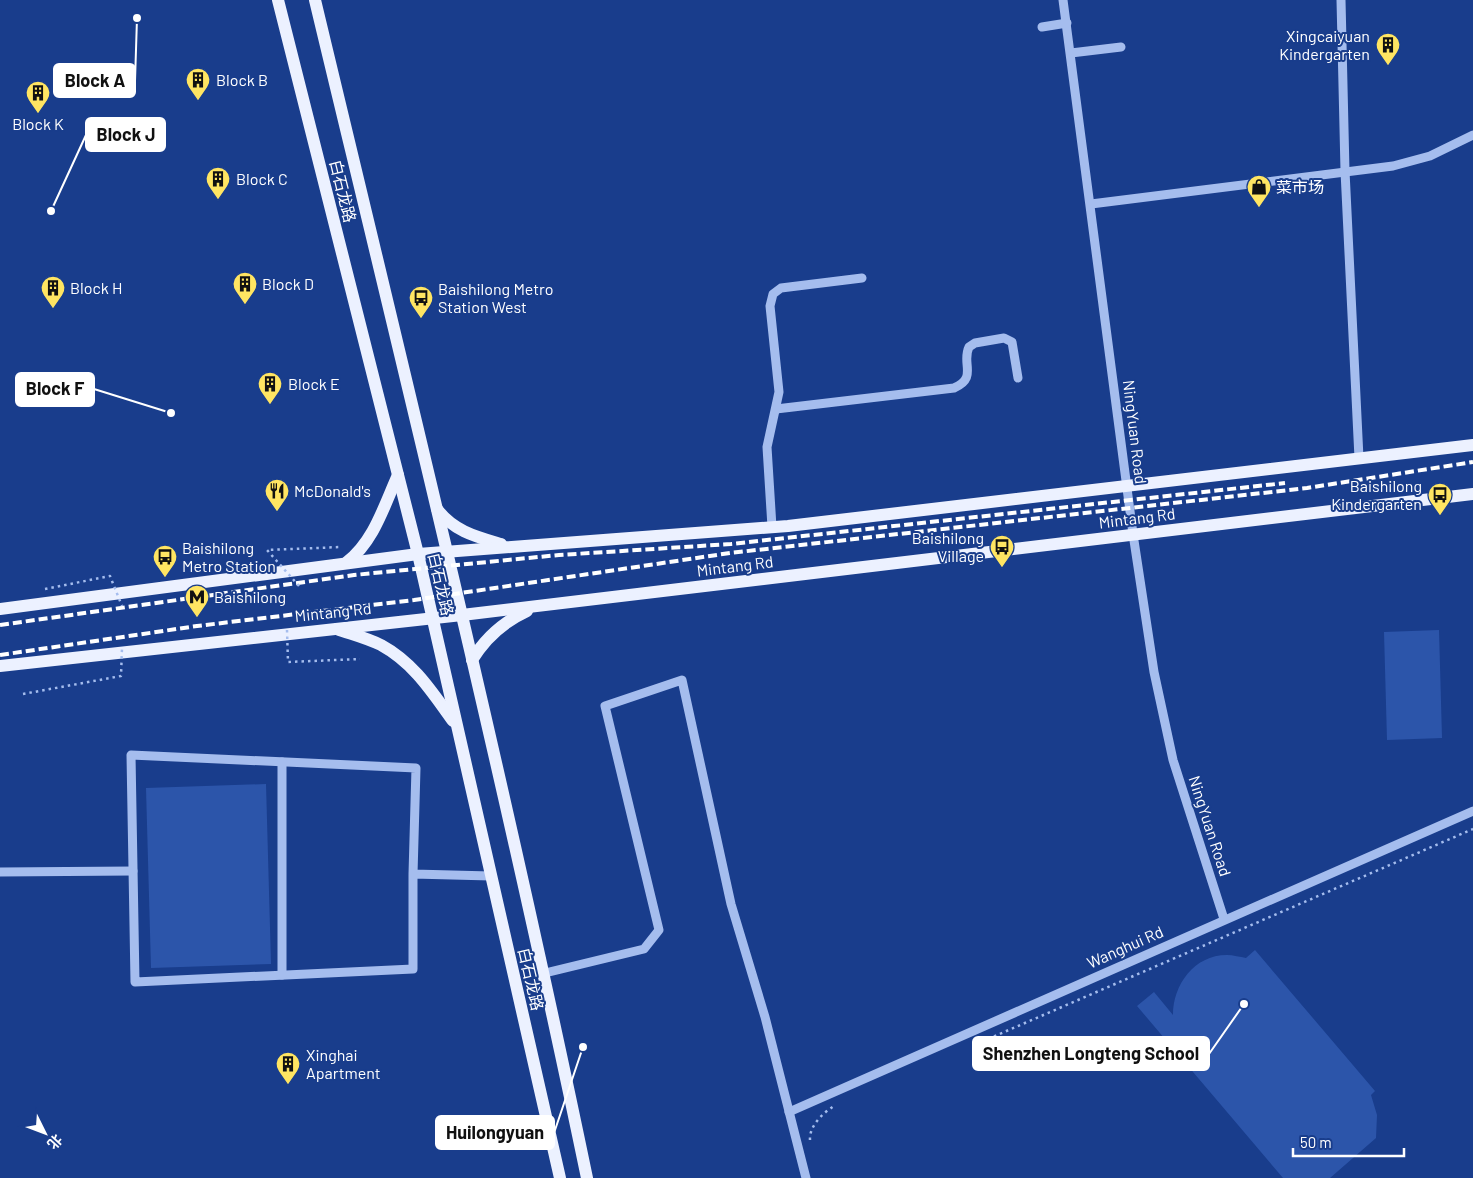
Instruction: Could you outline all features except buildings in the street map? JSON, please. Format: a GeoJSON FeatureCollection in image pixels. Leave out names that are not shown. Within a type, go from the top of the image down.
{"type":"FeatureCollection","features":[{"type":"Feature","properties":{"kind":"main road","name":"白石龙路"},"geometry":{"type":"LineString","coordinates":[[278,0],[418,554],[560,1178]]}},
{"type":"Feature","properties":{"kind":"main road","name":"白石龙路"},"geometry":{"type":"LineString","coordinates":[[315,0],[447,551],[545,973],[587,1178]]}},
{"type":"Feature","properties":{"kind":"main road","name":"Mintang Rd"},"geometry":{"type":"LineString","coordinates":[[0,609],[418,554],[772,527],[1473,445]]}},
{"type":"Feature","properties":{"kind":"main road"},"geometry":{"type":"LineString","coordinates":[[346,563],[361,551],[376,526],[398,475]]}},
{"type":"Feature","properties":{"kind":"main road","name":"Mintang Rd"},"geometry":{"type":"LineString","coordinates":[[0,666],[462,615],[1473,494]]}},
{"type":"Feature","properties":{"kind":"main road"},"geometry":{"type":"LineString","coordinates":[[437,509],[443,517],[473,536],[509,547]]}},
{"type":"Feature","properties":{"kind":"main road"},"geometry":{"type":"LineString","coordinates":[[472,660],[483,642],[494,631],[514,616],[538,606]]}},
{"type":"Feature","properties":{"kind":"main road"},"geometry":{"type":"LineString","coordinates":[[335,628],[380,645],[402,658],[423,678],[457,727]]}},
{"type":"Feature","properties":{"kind":"street","name":"NingYuan Road"},"geometry":{"type":"LineString","coordinates":[[1063,0],[1133,534],[1163,718],[1173,760],[1224,919]]}},
{"type":"Feature","properties":{"kind":"street"},"geometry":{"type":"LineString","coordinates":[[1341,0],[1345,171],[1359,458]]}},
{"type":"Feature","properties":{"kind":"street"},"geometry":{"type":"LineString","coordinates":[[1042,27],[1067,23]]}},
{"type":"Feature","properties":{"kind":"street"},"geometry":{"type":"LineString","coordinates":[[1071,53],[1121,47]]}},
{"type":"Feature","properties":{"kind":"street"},"geometry":{"type":"LineString","coordinates":[[1091,204],[1393,166],[1412,162],[1446,149],[1473,135]]}},
{"type":"Feature","properties":{"kind":"street"},"geometry":{"type":"LineString","coordinates":[[772,527],[767,447],[779,392],[770,306],[773,294],[781,288],[862,278]]}},
{"type":"Feature","properties":{"kind":"street"},"geometry":{"type":"LineString","coordinates":[[776,409],[954,388],[962,383],[967,376],[969,347],[975,343],[1004,338],[1012,342],[1018,378]]}},
{"type":"Feature","properties":{"kind":"street"},"geometry":{"type":"LineString","coordinates":[[545,973],[644,949],[659,930],[605,706],[682,680],[731,904],[764,1017],[806,1178]]}},
{"type":"Feature","properties":{"kind":"street"},"geometry":{"type":"LineString","coordinates":[[132,755],[416,768],[413,969],[134,982],[133,871],[132,755]]}},
{"type":"Feature","properties":{"kind":"street"},"geometry":{"type":"LineString","coordinates":[[282,762],[282,975]]}},
{"type":"Feature","properties":{"kind":"street","name":"Wanghui Rd"},"geometry":{"type":"LineString","coordinates":[[789,1112],[1473,811]]}},
{"type":"Feature","properties":{"kind":"street"},"geometry":{"type":"LineString","coordinates":[[0,872],[133,871]]}},
{"type":"Feature","properties":{"kind":"street"},"geometry":{"type":"LineString","coordinates":[[413,874],[491,876]]}},
{"type":"Feature","properties":{"kind":"path"},"geometry":{"type":"LineString","coordinates":[[298,586],[267,550],[341,547]]}},
{"type":"Feature","properties":{"kind":"path"},"geometry":{"type":"LineString","coordinates":[[45,589],[110,576],[122,606]]}},
{"type":"Feature","properties":{"kind":"path"},"geometry":{"type":"LineString","coordinates":[[287,630],[288,662],[360,659]]}},
{"type":"Feature","properties":{"kind":"path"},"geometry":{"type":"LineString","coordinates":[[23,694],[121,676],[122,648]]}},
{"type":"Feature","properties":{"kind":"path"},"geometry":{"type":"LineString","coordinates":[[984,1041],[1473,829]]}},
{"type":"Feature","properties":{"kind":"path"},"geometry":{"type":"LineString","coordinates":[[810,1144],[809,1134],[816,1122],[840,1103]]}},
{"type":"Feature","properties":{"kind":"shaded area"},"geometry":{"type":"Polygon","coordinates":[[[1439,630],[1442,738],[1387,740],[1384,632],[1439,630]]]}},
{"type":"Feature","properties":{"kind":"shaded area"},"geometry":{"type":"Polygon","coordinates":[[[266,784],[271,964],[151,968],[146,788],[266,784]]]}},
{"type":"Feature","properties":{"kind":"shaded area"},"geometry":{"type":"Polygon","coordinates":[[[1255,950],[1375,1091],[1371,1095],[1377,1115],[1376,1138],[1330,1178],[1283,1178],[1137,1006],[1154,992],[1173,1015],[1174,1004],[1181,983],[1195,966],[1215,956],[1229,955],[1246,958],[1255,950]]]}},
{"type":"Feature","properties":{"kind":"railway"},"geometry":{"type":"LineString","coordinates":[[0,655],[197,626],[414,600],[730,553],[1307,488],[1473,462]]}},
{"type":"Feature","properties":{"kind":"railway"},"geometry":{"type":"LineString","coordinates":[[0,625],[354,575],[559,555],[731,544],[1285,483]]}},
{"type":"Feature","properties":{"kind":"place","name":"Block A"},"geometry":{"type":"Point","coordinates":[137,18]}},
{"type":"Feature","properties":{"kind":"place","name":"Xingcaiyuan Kindergarten"},"geometry":{"type":"Point","coordinates":[1388,66]}},
{"type":"Feature","properties":{"kind":"place","name":"Block B"},"geometry":{"type":"Point","coordinates":[198,101]}},
{"type":"Feature","properties":{"kind":"place","name":"Block K"},"geometry":{"type":"Point","coordinates":[38,114]}},
{"type":"Feature","properties":{"kind":"place","name":"Block C"},"geometry":{"type":"Point","coordinates":[218,200]}},
{"type":"Feature","properties":{"kind":"place","name":"菜市场"},"geometry":{"type":"Point","coordinates":[1259,208]}},
{"type":"Feature","properties":{"kind":"place","name":"Block J"},"geometry":{"type":"Point","coordinates":[51,211]}},
{"type":"Feature","properties":{"kind":"place","name":"Block D"},"geometry":{"type":"Point","coordinates":[245,305]}},
{"type":"Feature","properties":{"kind":"place","name":"Block H"},"geometry":{"type":"Point","coordinates":[53,309]}},
{"type":"Feature","properties":{"kind":"place","name":"Baishilong Metro Station West"},"geometry":{"type":"Point","coordinates":[421,319]}},
{"type":"Feature","properties":{"kind":"place","name":"Block E"},"geometry":{"type":"Point","coordinates":[270,405]}},
{"type":"Feature","properties":{"kind":"place","name":"Block F"},"geometry":{"type":"Point","coordinates":[171,413]}},
{"type":"Feature","properties":{"kind":"place","name":"McDonald's"},"geometry":{"type":"Point","coordinates":[277,512]}},
{"type":"Feature","properties":{"kind":"place","name":"Baishilong Kindergarten"},"geometry":{"type":"Point","coordinates":[1440,516]}},
{"type":"Feature","properties":{"kind":"place","name":"Baishilong Village"},"geometry":{"type":"Point","coordinates":[1002,568]}},
{"type":"Feature","properties":{"kind":"place","name":"Baishilong Metro Station"},"geometry":{"type":"Point","coordinates":[165,578]}},
{"type":"Feature","properties":{"kind":"place","name":"Baishilong"},"geometry":{"type":"Point","coordinates":[197,618]}},
{"type":"Feature","properties":{"kind":"place","name":"Shenzhen Longteng School"},"geometry":{"type":"Point","coordinates":[1244,1004]}},
{"type":"Feature","properties":{"kind":"place","name":"Huilongyuan"},"geometry":{"type":"Point","coordinates":[583,1047]}},
{"type":"Feature","properties":{"kind":"place","name":"Xinghai Apartment"},"geometry":{"type":"Point","coordinates":[288,1085]}}]}
